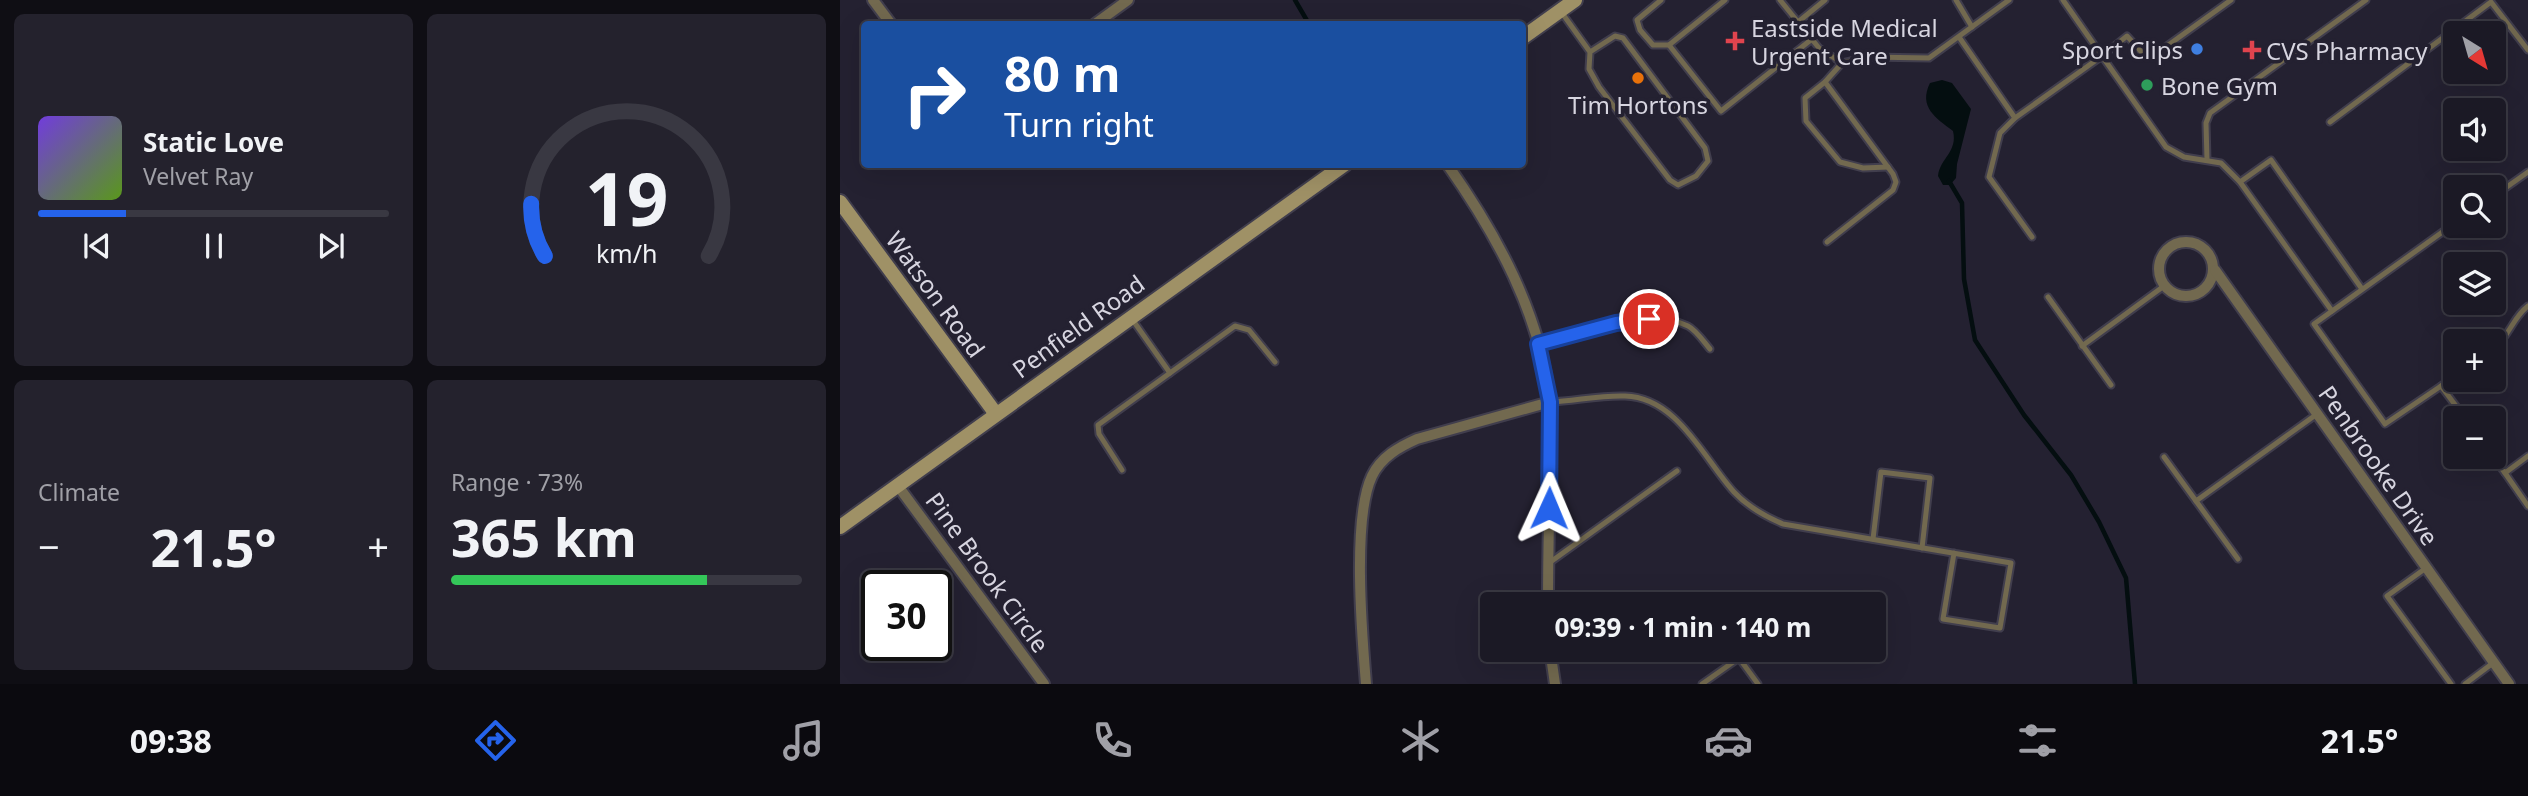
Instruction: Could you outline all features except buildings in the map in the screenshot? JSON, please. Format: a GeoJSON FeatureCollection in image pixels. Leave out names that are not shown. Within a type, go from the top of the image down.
{"type":"FeatureCollection","features":[{"type":"Feature","properties":{"kind":"main road"},"geometry":{"type":"LineString","coordinates":[[1526,35],[1575,0]]}},
{"type":"Feature","properties":{"kind":"main road","name":"Penfield Road"},"geometry":{"type":"LineString","coordinates":[[840,527],[1339,168]]}},
{"type":"Feature","properties":{"kind":"main road","name":"Watson Road"},"geometry":{"type":"LineString","coordinates":[[840,202],[996,414]]}},
{"type":"Feature","properties":{"kind":"street"},"geometry":{"type":"LineString","coordinates":[[873,0],[889,21]]}},
{"type":"Feature","properties":{"kind":"street"},"geometry":{"type":"LineString","coordinates":[[1099,21],[1128,0]]}},
{"type":"Feature","properties":{"kind":"street"},"geometry":{"type":"LineString","coordinates":[[1450,168],[1483,215],[1513,272],[1538,344],[1550,402],[1548,592]]}},
{"type":"Feature","properties":{"kind":"street","name":"Penbrooke Drive"},"geometry":{"type":"LineString","coordinates":[[2164,286],[2160,278],[2160,261],[2164,253],[2178,243],[2196,243],[2203,248],[2215,270],[2509,684]]}},
{"type":"Feature","properties":{"kind":"street"},"geometry":{"type":"LineString","coordinates":[[2164,286],[2180,296],[2198,294],[2206,288],[2215,270]]}},
{"type":"Feature","properties":{"kind":"street"},"geometry":{"type":"LineString","coordinates":[[1366,684],[1362,635],[1362,519],[1365,496],[1373,474],[1399,447],[1417,439],[1550,402]]}},
{"type":"Feature","properties":{"kind":"street","name":"Pine Brook Circle"},"geometry":{"type":"LineString","coordinates":[[898,485],[1044,684]]}},
{"type":"Feature","properties":{"kind":"street"},"geometry":{"type":"LineString","coordinates":[[1552,662],[1555,684]]}},
{"type":"Feature","properties":{"kind":"lane"},"geometry":{"type":"LineString","coordinates":[[1661,0],[1637,20],[1640,30],[1653,45],[1670,45],[1724,0]]}},
{"type":"Feature","properties":{"kind":"lane"},"geometry":{"type":"LineString","coordinates":[[1780,0],[1812,39],[1829,56],[1842,63]]}},
{"type":"Feature","properties":{"kind":"lane"},"geometry":{"type":"LineString","coordinates":[[1798,23],[1825,0]]}},
{"type":"Feature","properties":{"kind":"lane"},"geometry":{"type":"LineString","coordinates":[[1956,0],[1972,27]]}},
{"type":"Feature","properties":{"kind":"lane"},"geometry":{"type":"LineString","coordinates":[[1888,167],[1863,168],[1840,162],[1806,121],[1805,98],[1825,82],[1842,63],[1869,57],[1929,58],[2009,0]]}},
{"type":"Feature","properties":{"kind":"lane"},"geometry":{"type":"LineString","coordinates":[[2063,0],[2166,147],[2184,157],[2221,163],[2240,182],[2332,311]]}},
{"type":"Feature","properties":{"kind":"lane"},"geometry":{"type":"LineString","coordinates":[[2032,237],[1988,172],[2000,133],[2015,118],[2127,36],[2141,54],[2153,56],[2231,0]]}},
{"type":"Feature","properties":{"kind":"lane"},"geometry":{"type":"LineString","coordinates":[[2207,160],[2206,123],[2210,113],[2366,0]]}},
{"type":"Feature","properties":{"kind":"lane"},"geometry":{"type":"LineString","coordinates":[[2330,122],[2491,1],[2528,50]]}},
{"type":"Feature","properties":{"kind":"lane"},"geometry":{"type":"LineString","coordinates":[[1560,11],[1590,52],[1589,69],[1599,87],[1670,180],[1678,185],[1704,169],[1709,161],[1705,148],[1623,38],[1615,36],[1590,52]]}},
{"type":"Feature","properties":{"kind":"lane"},"geometry":{"type":"LineString","coordinates":[[1959,37],[2015,118]]}},
{"type":"Feature","properties":{"kind":"lane"},"geometry":{"type":"LineString","coordinates":[[1670,45],[1721,111],[1812,39]]}},
{"type":"Feature","properties":{"kind":"lane"},"geometry":{"type":"LineString","coordinates":[[1825,82],[1888,167],[1896,183],[1893,190],[1827,242]]}},
{"type":"Feature","properties":{"kind":"lane"},"geometry":{"type":"LineString","coordinates":[[2240,182],[2271,160],[2362,289]]}},
{"type":"Feature","properties":{"kind":"lane"},"geometry":{"type":"LineString","coordinates":[[2506,188],[2528,172]]}},
{"type":"Feature","properties":{"kind":"lane"},"geometry":{"type":"LineString","coordinates":[[2443,232],[2314,324],[2385,424],[2441,386],[2456,406]]}},
{"type":"Feature","properties":{"kind":"lane"},"geometry":{"type":"LineString","coordinates":[[2082,346],[2164,286]]}},
{"type":"Feature","properties":{"kind":"lane"},"geometry":{"type":"LineString","coordinates":[[2048,297],[2111,385]]}},
{"type":"Feature","properties":{"kind":"lane"},"geometry":{"type":"LineString","coordinates":[[2506,333],[2519,312],[2528,306]]}},
{"type":"Feature","properties":{"kind":"lane"},"geometry":{"type":"LineString","coordinates":[[1130,317],[1170,373]]}},
{"type":"Feature","properties":{"kind":"lane"},"geometry":{"type":"LineString","coordinates":[[1538,344],[1616,323],[1649,319],[1671,320],[1691,327],[1710,349]]}},
{"type":"Feature","properties":{"kind":"lane"},"geometry":{"type":"LineString","coordinates":[[1122,470],[1099,433],[1098,425],[1235,326],[1249,330],[1275,362]]}},
{"type":"Feature","properties":{"kind":"lane"},"geometry":{"type":"LineString","coordinates":[[1550,402],[1627,396],[1657,406],[1688,432],[1734,492],[1758,513],[1783,524],[2011,562],[2000,628],[1943,619],[1954,553]]}},
{"type":"Feature","properties":{"kind":"lane"},"geometry":{"type":"LineString","coordinates":[[2196,501],[2317,414]]}},
{"type":"Feature","properties":{"kind":"lane"},"geometry":{"type":"LineString","coordinates":[[2505,473],[2528,456]]}},
{"type":"Feature","properties":{"kind":"lane"},"geometry":{"type":"LineString","coordinates":[[2164,457],[2238,559]]}},
{"type":"Feature","properties":{"kind":"lane"},"geometry":{"type":"LineString","coordinates":[[2502,469],[2528,506]]}},
{"type":"Feature","properties":{"kind":"lane"},"geometry":{"type":"LineString","coordinates":[[1548,563],[1677,471]]}},
{"type":"Feature","properties":{"kind":"lane"},"geometry":{"type":"LineString","coordinates":[[1873,539],[1881,472],[1930,478],[1922,548]]}},
{"type":"Feature","properties":{"kind":"lane"},"geometry":{"type":"LineString","coordinates":[[2426,568],[2387,596],[2451,684]]}},
{"type":"Feature","properties":{"kind":"lane"},"geometry":{"type":"LineString","coordinates":[[1702,684],[1733,662]]}},
{"type":"Feature","properties":{"kind":"lane"},"geometry":{"type":"LineString","coordinates":[[1742,662],[1758,684]]}},
{"type":"Feature","properties":{"kind":"lane"},"geometry":{"type":"LineString","coordinates":[[2465,684],[2494,663]]}},
{"type":"Feature","properties":{"kind":"shaded area"},"geometry":{"type":"Polygon","coordinates":[[[1942,80],[1952,83],[1971,109],[1956,178],[1950,185],[1943,185],[1938,176],[1953,144],[1953,131],[1931,111],[1926,99],[1930,83],[1942,80]]]}},
{"type":"Feature","properties":{"kind":"waterway"},"geometry":{"type":"LineString","coordinates":[[1295,0],[1307,21]]}},
{"type":"Feature","properties":{"kind":"waterway"},"geometry":{"type":"LineString","coordinates":[[1949,181],[1962,203],[1964,279],[1975,340],[2024,415],[2071,475],[2099,522],[2126,578],[2135,684]]}},
{"type":"Feature","properties":{"kind":"place","name":"Eastside Medical Urgent Care"},"geometry":{"type":"Point","coordinates":[1735,41]}},
{"type":"Feature","properties":{"kind":"place","name":"Sport Clips"},"geometry":{"type":"Point","coordinates":[2197,49]}},
{"type":"Feature","properties":{"kind":"place","name":"CVS Pharmacy"},"geometry":{"type":"Point","coordinates":[2252,50]}},
{"type":"Feature","properties":{"kind":"place","name":"Tim Hortons"},"geometry":{"type":"Point","coordinates":[1638,78]}},
{"type":"Feature","properties":{"kind":"place","name":"Bone Gym"},"geometry":{"type":"Point","coordinates":[2147,85]}},
{"type":"Feature","properties":{"kind":"route"},"geometry":{"type":"LineString","coordinates":[[1549,508],[1550,402],[1538,344],[1616,323],[1649,319]]}}]}
